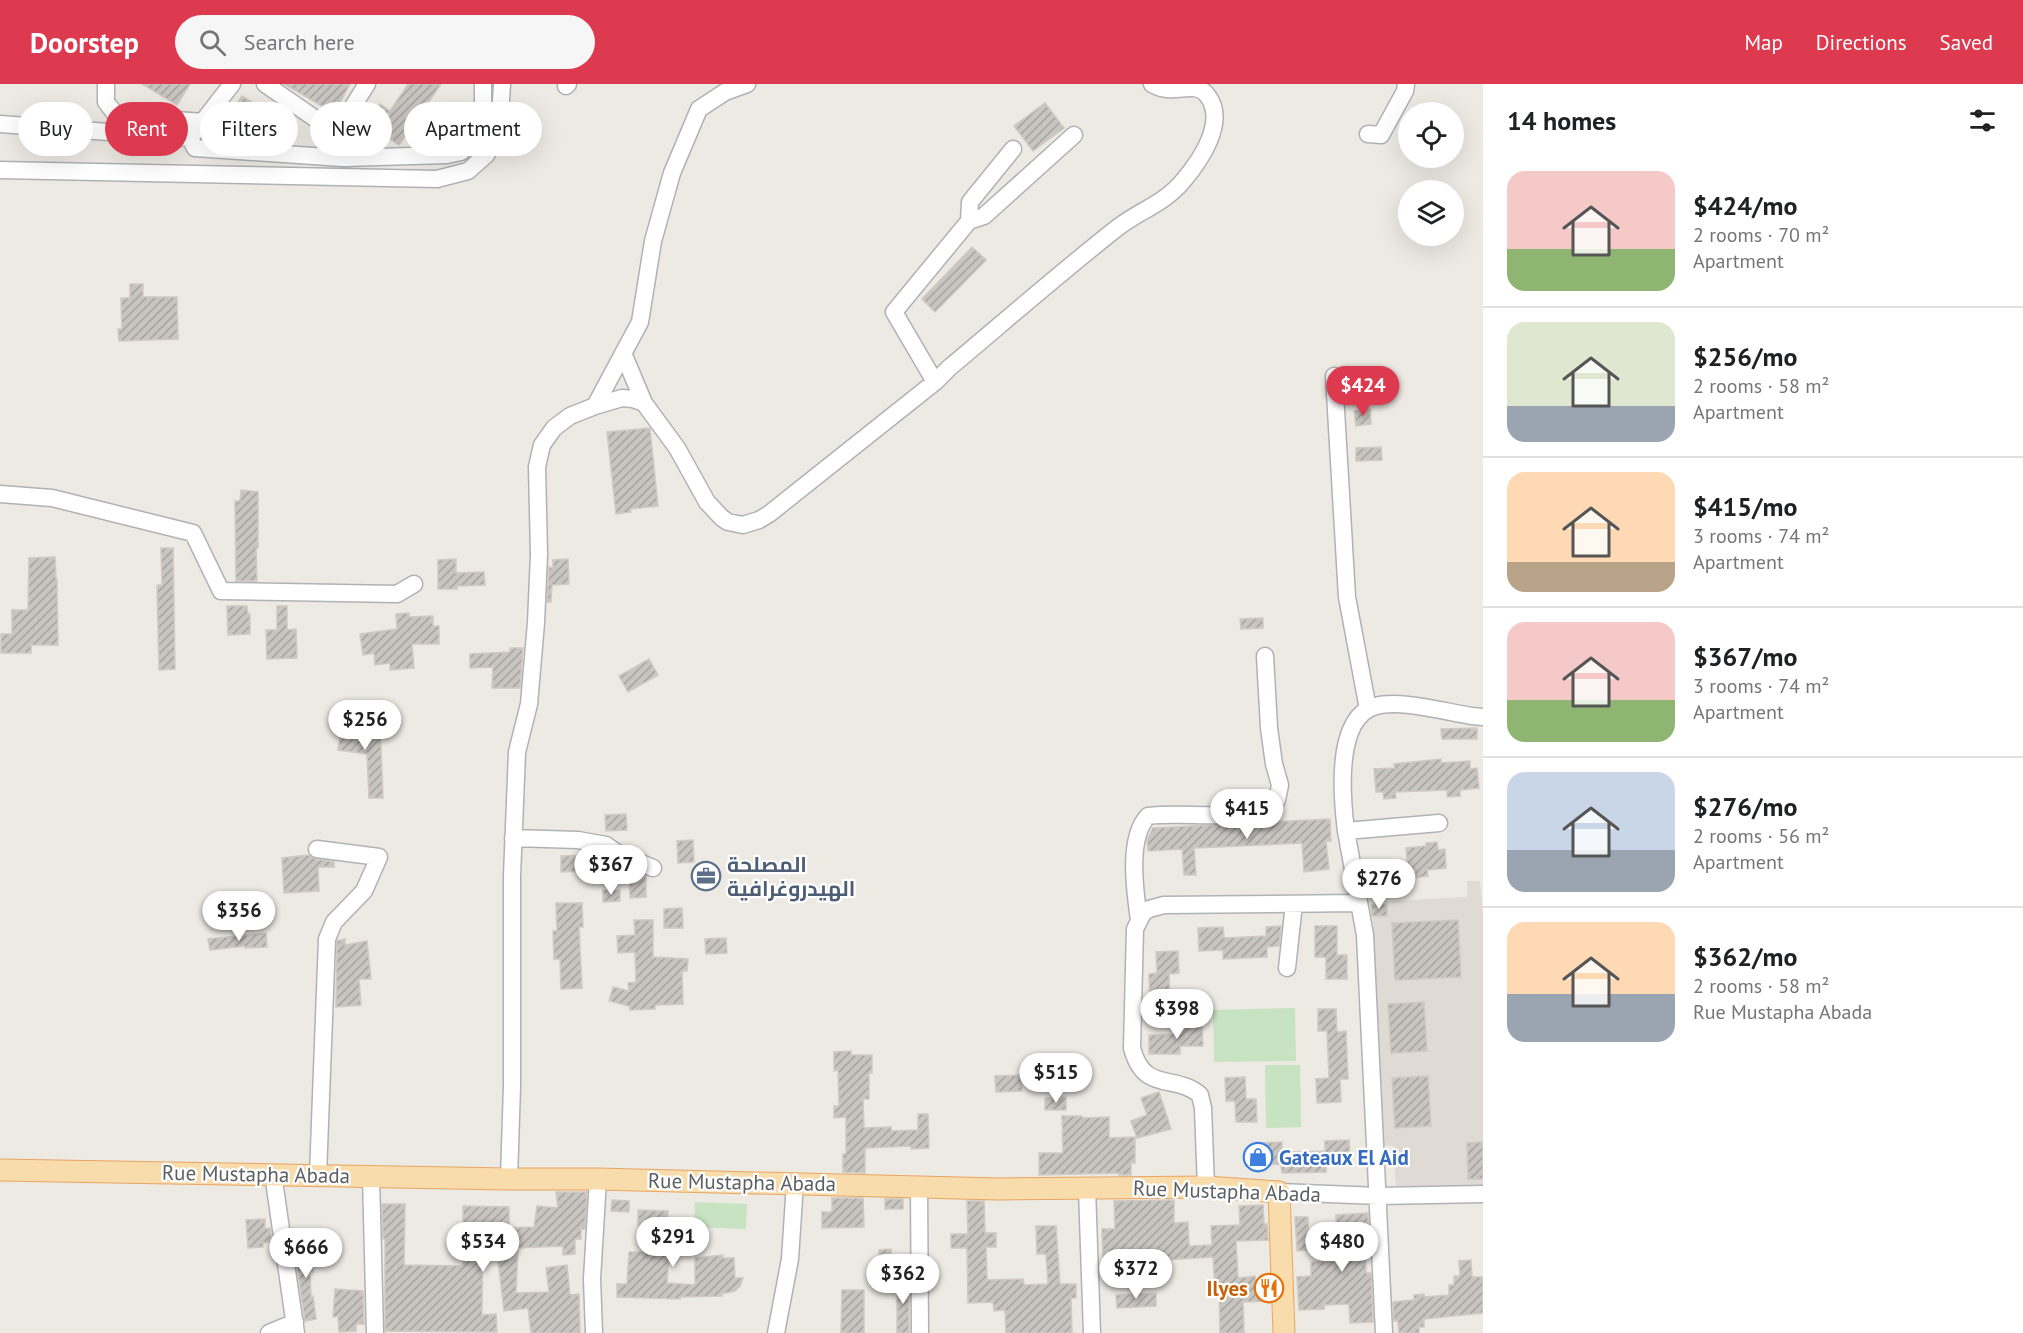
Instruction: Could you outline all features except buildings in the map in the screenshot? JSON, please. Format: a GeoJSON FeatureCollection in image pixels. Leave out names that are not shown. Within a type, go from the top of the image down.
{"type":"FeatureCollection","features":[{"type":"Feature","properties":{"kind":"main road","name":"Rue Mustapha Abada"},"geometry":{"type":"LineString","coordinates":[[0,1170],[598,1179],[998,1189],[1206,1187],[1279,1192]]}},
{"type":"Feature","properties":{"kind":"main road"},"geometry":{"type":"LineString","coordinates":[[1279,1192],[1284,1333]]}},
{"type":"Feature","properties":{"kind":"street"},"geometry":{"type":"LineString","coordinates":[[106,84],[106,102],[117,116],[200,122]]}},
{"type":"Feature","properties":{"kind":"street"},"geometry":{"type":"LineString","coordinates":[[219,102],[232,84]]}},
{"type":"Feature","properties":{"kind":"street"},"geometry":{"type":"LineString","coordinates":[[265,84],[310,115]]}},
{"type":"Feature","properties":{"kind":"street"},"geometry":{"type":"LineString","coordinates":[[356,102],[367,84]]}},
{"type":"Feature","properties":{"kind":"street"},"geometry":{"type":"LineString","coordinates":[[190,138],[195,148],[350,158],[447,155],[461,152],[473,137],[483,113],[483,84]]}},
{"type":"Feature","properties":{"kind":"street"},"geometry":{"type":"LineString","coordinates":[[0,170],[437,179],[468,171],[486,155],[499,132],[502,84]]}},
{"type":"Feature","properties":{"kind":"street"},"geometry":{"type":"LineString","coordinates":[[595,406],[640,322],[653,241],[672,173],[699,109],[725,92],[747,84]]}},
{"type":"Feature","properties":{"kind":"street"},"geometry":{"type":"LineString","coordinates":[[623,353],[644,403],[677,448],[707,502],[728,522],[743,525],[759,520],[935,382],[1119,226],[1167,197],[1184,180],[1209,143],[1214,128],[1212,105],[1208,95],[1200,89],[1160,88],[1152,84]]}},
{"type":"Feature","properties":{"kind":"street"},"geometry":{"type":"LineString","coordinates":[[1368,134],[1381,135],[1405,91],[1406,84]]}},
{"type":"Feature","properties":{"kind":"street"},"geometry":{"type":"LineString","coordinates":[[0,124],[190,138]]}},
{"type":"Feature","properties":{"kind":"street"},"geometry":{"type":"LineString","coordinates":[[190,138],[200,127]]}},
{"type":"Feature","properties":{"kind":"street"},"geometry":{"type":"LineString","coordinates":[[935,382],[894,312],[969,221],[984,216],[1074,135]]}},
{"type":"Feature","properties":{"kind":"street"},"geometry":{"type":"LineString","coordinates":[[969,221],[970,202],[1013,148]]}},
{"type":"Feature","properties":{"kind":"street"},"geometry":{"type":"LineString","coordinates":[[1334,376],[1347,597],[1368,709]]}},
{"type":"Feature","properties":{"kind":"street"},"geometry":{"type":"LineString","coordinates":[[509,1179],[512,1086],[513,838],[517,752],[528,704],[536,623],[539,554],[537,467],[543,445],[554,428],[570,416],[622,398],[644,403]]}},
{"type":"Feature","properties":{"kind":"street"},"geometry":{"type":"LineString","coordinates":[[0,494],[52,498],[193,533],[220,591],[397,594],[414,584]]}},
{"type":"Feature","properties":{"kind":"street"},"geometry":{"type":"LineString","coordinates":[[1139,920],[1134,889],[1135,857],[1141,824],[1148,816],[1225,815],[1264,810],[1277,800],[1280,785],[1274,764],[1269,728],[1265,656]]}},
{"type":"Feature","properties":{"kind":"street"},"geometry":{"type":"LineString","coordinates":[[1384,1333],[1365,935],[1346,831],[1342,780],[1346,750],[1354,723],[1360,714],[1383,704],[1483,717]]}},
{"type":"Feature","properties":{"kind":"street"},"geometry":{"type":"LineString","coordinates":[[1346,831],[1438,823]]}},
{"type":"Feature","properties":{"kind":"street"},"geometry":{"type":"LineString","coordinates":[[513,838],[578,840],[606,845],[619,854],[653,868]]}},
{"type":"Feature","properties":{"kind":"street"},"geometry":{"type":"LineString","coordinates":[[317,849],[379,857],[364,891],[334,922],[327,939],[318,1175]]}},
{"type":"Feature","properties":{"kind":"street"},"geometry":{"type":"LineString","coordinates":[[1206,1187],[1203,1108],[1200,1095],[1190,1089],[1156,1080],[1147,1074],[1134,1057],[1132,1048],[1134,939],[1139,920],[1149,909],[1164,905],[1359,903]]}},
{"type":"Feature","properties":{"kind":"street"},"geometry":{"type":"LineString","coordinates":[[1287,968],[1294,904]]}},
{"type":"Feature","properties":{"kind":"street"},"geometry":{"type":"LineString","coordinates":[[269,1333],[295,1328],[273,1174]]}},
{"type":"Feature","properties":{"kind":"street"},"geometry":{"type":"LineString","coordinates":[[371,1177],[375,1333]]}},
{"type":"Feature","properties":{"kind":"street"},"geometry":{"type":"LineString","coordinates":[[594,1333],[592,1279],[598,1179]]}},
{"type":"Feature","properties":{"kind":"street"},"geometry":{"type":"LineString","coordinates":[[776,1333],[790,1259],[795,1183]]}},
{"type":"Feature","properties":{"kind":"street"},"geometry":{"type":"LineString","coordinates":[[919,1187],[920,1333]]}},
{"type":"Feature","properties":{"kind":"street"},"geometry":{"type":"LineString","coordinates":[[1087,1189],[1092,1333]]}},
{"type":"Feature","properties":{"kind":"street","name":"Rue Mustapha Abada"},"geometry":{"type":"LineString","coordinates":[[1279,1192],[1378,1196],[1483,1194]]}},
{"type":"Feature","properties":{"kind":"shaded area"},"geometry":{"type":"Polygon","coordinates":[[[1467,881],[1480,881],[1483,914],[1483,1185],[1396,1188],[1393,1146],[1383,1146],[1372,902],[1467,897],[1467,881]]]}},
{"type":"Feature","properties":{"kind":"green space"},"geometry":{"type":"Polygon","coordinates":[[[1295,1008],[1296,1061],[1214,1062],[1213,1010],[1295,1008]]]}},
{"type":"Feature","properties":{"kind":"green space"},"geometry":{"type":"Polygon","coordinates":[[[1265,1065],[1300,1065],[1301,1127],[1266,1128],[1265,1065]]]}},
{"type":"Feature","properties":{"kind":"green space"},"geometry":{"type":"Polygon","coordinates":[[[695,1202],[747,1204],[746,1229],[694,1227],[695,1202]]]}},
{"type":"Feature","properties":{"kind":"place","name":"المصلحة الهيدروغرافية"},"geometry":{"type":"Point","coordinates":[706,876]}},
{"type":"Feature","properties":{"kind":"place","name":"Gateaux El Aid"},"geometry":{"type":"Point","coordinates":[1258,1157]}},
{"type":"Feature","properties":{"kind":"place","name":"Ilyes"},"geometry":{"type":"Point","coordinates":[1269,1288]}}]}
